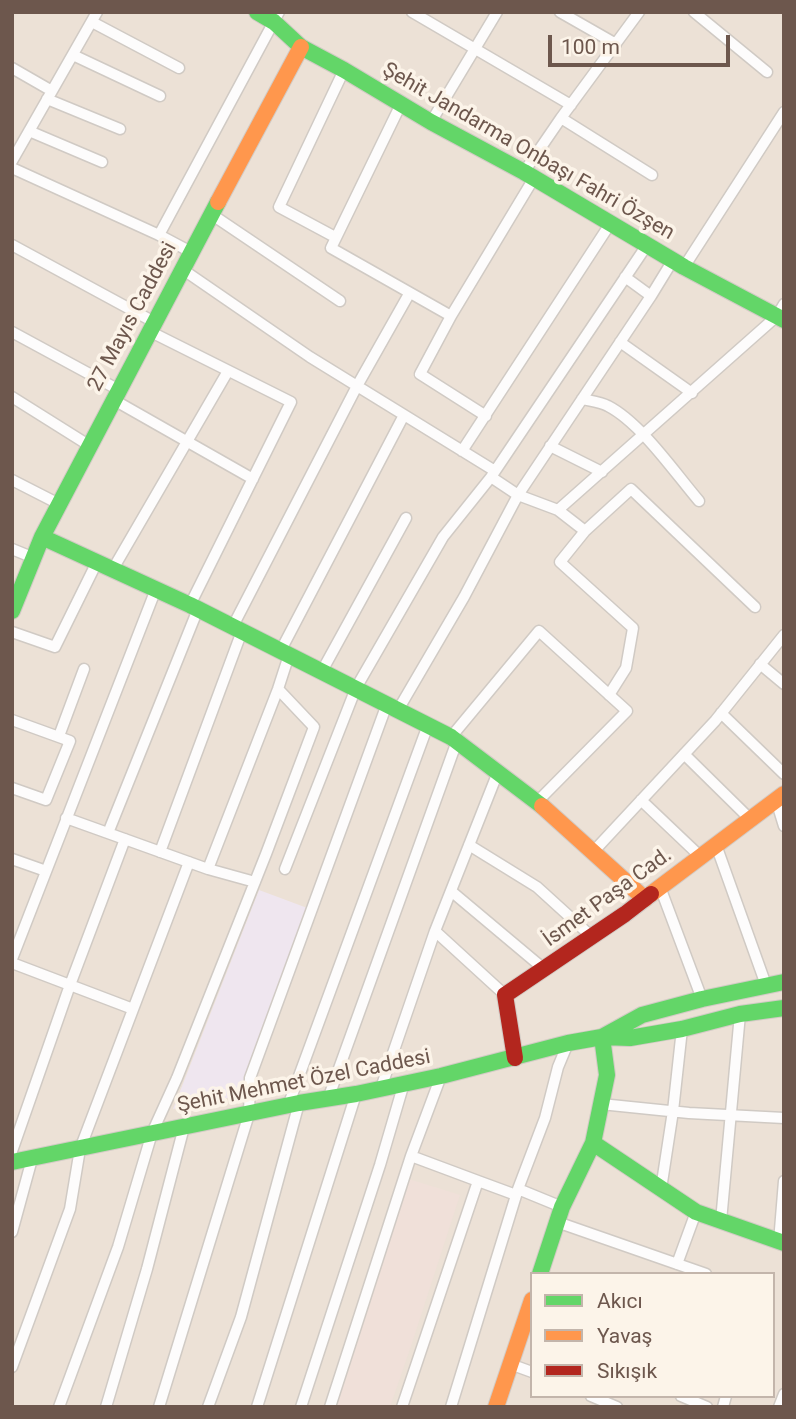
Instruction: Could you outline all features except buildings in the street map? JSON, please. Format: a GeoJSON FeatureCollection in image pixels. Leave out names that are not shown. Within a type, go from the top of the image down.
{"type":"FeatureCollection","features":[{"type":"Feature","properties":{"kind":"street","name":"Şehit Jandarma Onbaşı Fahri Özşen"},"geometry":{"type":"LineString","coordinates":[[257,12],[276,17],[301,47],[529,175],[610,225],[678,264],[782,314]]}},
{"type":"Feature","properties":{"kind":"street"},"geometry":{"type":"LineString","coordinates":[[412,12],[571,105]]}},
{"type":"Feature","properties":{"kind":"street"},"geometry":{"type":"LineString","coordinates":[[431,122],[497,12]]}},
{"type":"Feature","properties":{"kind":"street"},"geometry":{"type":"LineString","coordinates":[[560,12],[616,44]]}},
{"type":"Feature","properties":{"kind":"street"},"geometry":{"type":"LineString","coordinates":[[486,416],[420,374],[561,118],[639,12]]}},
{"type":"Feature","properties":{"kind":"street"},"geometry":{"type":"LineString","coordinates":[[694,12],[767,72]]}},
{"type":"Feature","properties":{"kind":"street"},"geometry":{"type":"LineString","coordinates":[[12,161],[94,17],[179,68]]}},
{"type":"Feature","properties":{"kind":"street"},"geometry":{"type":"LineString","coordinates":[[159,235],[276,17]]}},
{"type":"Feature","properties":{"kind":"street","name":"27 Mayıs Caddesi"},"geometry":{"type":"LineString","coordinates":[[13,608],[42,537],[301,47]]}},
{"type":"Feature","properties":{"kind":"street"},"geometry":{"type":"LineString","coordinates":[[73,55],[160,96]]}},
{"type":"Feature","properties":{"kind":"street"},"geometry":{"type":"LineString","coordinates":[[12,68],[50,95],[120,129]]}},
{"type":"Feature","properties":{"kind":"street"},"geometry":{"type":"LineString","coordinates":[[335,237],[279,207],[344,70]]}},
{"type":"Feature","properties":{"kind":"street"},"geometry":{"type":"LineString","coordinates":[[401,104],[331,248],[451,316]]}},
{"type":"Feature","properties":{"kind":"street"},"geometry":{"type":"LineString","coordinates":[[159,1407],[249,1114],[250,1078],[392,707],[464,597],[517,495],[651,296],[678,264],[784,112]]}},
{"type":"Feature","properties":{"kind":"street"},"geometry":{"type":"LineString","coordinates":[[561,118],[652,175]]}},
{"type":"Feature","properties":{"kind":"street"},"geometry":{"type":"LineString","coordinates":[[29,131],[102,162]]}},
{"type":"Feature","properties":{"kind":"street"},"geometry":{"type":"LineString","coordinates":[[12,169],[191,252]]}},
{"type":"Feature","properties":{"kind":"street"},"geometry":{"type":"LineString","coordinates":[[211,215],[340,301]]}},
{"type":"Feature","properties":{"kind":"street"},"geometry":{"type":"LineString","coordinates":[[462,451],[610,225]]}},
{"type":"Feature","properties":{"kind":"street"},"geometry":{"type":"LineString","coordinates":[[12,245],[228,371],[291,402],[194,607],[108,833]]}},
{"type":"Feature","properties":{"kind":"street"},"geometry":{"type":"LineString","coordinates":[[285,869],[356,688],[443,537],[493,474],[646,245]]}},
{"type":"Feature","properties":{"kind":"street"},"geometry":{"type":"LineString","coordinates":[[182,269],[246,314],[462,451],[517,495],[558,510],[585,531]]}},
{"type":"Feature","properties":{"kind":"street"},"geometry":{"type":"LineString","coordinates":[[625,277],[651,296]]}},
{"type":"Feature","properties":{"kind":"street"},"geometry":{"type":"LineString","coordinates":[[160,852],[237,628],[357,386],[410,294]]}},
{"type":"Feature","properties":{"kind":"street"},"geometry":{"type":"LineString","coordinates":[[558,510],[782,314]]}},
{"type":"Feature","properties":{"kind":"street"},"geometry":{"type":"LineString","coordinates":[[12,331],[187,442],[253,479]]}},
{"type":"Feature","properties":{"kind":"street"},"geometry":{"type":"LineString","coordinates":[[620,342],[692,393]]}},
{"type":"Feature","properties":{"kind":"street"},"geometry":{"type":"LineString","coordinates":[[113,569],[228,371]]}},
{"type":"Feature","properties":{"kind":"street"},"geometry":{"type":"LineString","coordinates":[[12,397],[90,446]]}},
{"type":"Feature","properties":{"kind":"street"},"geometry":{"type":"LineString","coordinates":[[582,399],[606,405],[624,416],[644,435],[699,501]]}},
{"type":"Feature","properties":{"kind":"street"},"geometry":{"type":"LineString","coordinates":[[208,869],[278,689],[285,652],[404,415]]}},
{"type":"Feature","properties":{"kind":"street"},"geometry":{"type":"LineString","coordinates":[[550,446],[601,472]]}},
{"type":"Feature","properties":{"kind":"street"},"geometry":{"type":"LineString","coordinates":[[12,480],[59,504]]}},
{"type":"Feature","properties":{"kind":"street"},"geometry":{"type":"LineString","coordinates":[[609,695],[626,668],[633,628],[560,562],[585,531],[631,489],[755,607]]}},
{"type":"Feature","properties":{"kind":"street"},"geometry":{"type":"LineString","coordinates":[[322,671],[406,518]]}},
{"type":"Feature","properties":{"kind":"street"},"geometry":{"type":"LineString","coordinates":[[42,537],[237,628],[454,739],[537,802],[645,899]]}},
{"type":"Feature","properties":{"kind":"street"},"geometry":{"type":"LineString","coordinates":[[12,549],[34,558]]}},
{"type":"Feature","properties":{"kind":"street"},"geometry":{"type":"LineString","coordinates":[[12,632],[55,647],[97,562]]}},
{"type":"Feature","properties":{"kind":"street"},"geometry":{"type":"LineString","coordinates":[[133,1009],[12,961],[17,931],[46,872],[156,589]]}},
{"type":"Feature","properties":{"kind":"street"},"geometry":{"type":"LineString","coordinates":[[328,1099],[454,739],[540,631],[627,711],[537,802]]}},
{"type":"Feature","properties":{"kind":"street"},"geometry":{"type":"LineString","coordinates":[[593,852],[721,713],[784,635]]}},
{"type":"Feature","properties":{"kind":"street"},"geometry":{"type":"LineString","coordinates":[[760,664],[784,684]]}},
{"type":"Feature","properties":{"kind":"street"},"geometry":{"type":"LineString","coordinates":[[59,736],[84,669]]}},
{"type":"Feature","properties":{"kind":"street"},"geometry":{"type":"LineString","coordinates":[[59,1407],[118,1247],[152,1133],[177,1078],[314,727],[278,689]]}},
{"type":"Feature","properties":{"kind":"street"},"geometry":{"type":"LineString","coordinates":[[721,713],[784,774]]}},
{"type":"Feature","properties":{"kind":"street"},"geometry":{"type":"LineString","coordinates":[[12,720],[70,740],[46,800],[12,788]]}},
{"type":"Feature","properties":{"kind":"street"},"geometry":{"type":"LineString","coordinates":[[208,1407],[241,1317],[293,1104],[428,725]]}},
{"type":"Feature","properties":{"kind":"street"},"geometry":{"type":"LineString","coordinates":[[684,754],[750,819]]}},
{"type":"Feature","properties":{"kind":"street"},"geometry":{"type":"LineString","coordinates":[[381,1088],[435,931],[498,772]]}},
{"type":"Feature","properties":{"kind":"street"},"geometry":{"type":"LineString","coordinates":[[780,797],[784,825]]}},
{"type":"Feature","properties":{"kind":"street","name":"İsmet Paşa Cad."},"geometry":{"type":"LineString","coordinates":[[505,995],[645,899],[780,797]]}},
{"type":"Feature","properties":{"kind":"street"},"geometry":{"type":"LineString","coordinates":[[641,800],[701,857]]}},
{"type":"Feature","properties":{"kind":"street"},"geometry":{"type":"LineString","coordinates":[[66,818],[208,869],[255,882]]}},
{"type":"Feature","properties":{"kind":"street"},"geometry":{"type":"LineString","coordinates":[[12,1151],[125,839]]}},
{"type":"Feature","properties":{"kind":"street"},"geometry":{"type":"LineString","coordinates":[[469,845],[537,887],[592,937]]}},
{"type":"Feature","properties":{"kind":"street"},"geometry":{"type":"LineString","coordinates":[[716,845],[766,985]]}},
{"type":"Feature","properties":{"kind":"street"},"geometry":{"type":"LineString","coordinates":[[12,859],[46,872]]}},
{"type":"Feature","properties":{"kind":"street"},"geometry":{"type":"LineString","coordinates":[[12,1367],[70,1209],[80,1149],[189,862]]}},
{"type":"Feature","properties":{"kind":"street"},"geometry":{"type":"LineString","coordinates":[[660,887],[702,999]]}},
{"type":"Feature","properties":{"kind":"street"},"geometry":{"type":"LineString","coordinates":[[451,891],[544,969]]}},
{"type":"Feature","properties":{"kind":"street"},"geometry":{"type":"LineString","coordinates":[[435,931],[505,995],[515,1058]]}},
{"type":"Feature","properties":{"kind":"street"},"geometry":{"type":"LineString","coordinates":[[602,1037],[642,1015],[784,982]]}},
{"type":"Feature","properties":{"kind":"street"},"geometry":{"type":"LineString","coordinates":[[602,1037],[630,1038],[740,1014],[784,1008]]}},
{"type":"Feature","properties":{"kind":"street"},"geometry":{"type":"LineString","coordinates":[[721,1222],[740,1014]]}},
{"type":"Feature","properties":{"kind":"street"},"geometry":{"type":"LineString","coordinates":[[661,1189],[673,1111],[681,1029]]}},
{"type":"Feature","properties":{"kind":"street"},"geometry":{"type":"LineString","coordinates":[[541,1272],[560,1214],[593,1143],[607,1075],[602,1037]]}},
{"type":"Feature","properties":{"kind":"street","name":"Şehit Mehmet Özel Caddesi"},"geometry":{"type":"LineString","coordinates":[[12,1162],[441,1076],[568,1043],[602,1037]]}},
{"type":"Feature","properties":{"kind":"street"},"geometry":{"type":"LineString","coordinates":[[451,1407],[517,1192],[545,1118],[558,1067],[568,1043]]}},
{"type":"Feature","properties":{"kind":"street"},"geometry":{"type":"LineString","coordinates":[[330,1407],[411,1156],[441,1076]]}},
{"type":"Feature","properties":{"kind":"street"},"geometry":{"type":"LineString","coordinates":[[301,1407],[404,1083]]}},
{"type":"Feature","properties":{"kind":"street"},"geometry":{"type":"LineString","coordinates":[[257,1407],[356,1094]]}},
{"type":"Feature","properties":{"kind":"street"},"geometry":{"type":"LineString","coordinates":[[601,1104],[784,1118]]}},
{"type":"Feature","properties":{"kind":"street"},"geometry":{"type":"LineString","coordinates":[[106,1407],[147,1269],[184,1127]]}},
{"type":"Feature","properties":{"kind":"street"},"geometry":{"type":"LineString","coordinates":[[593,1143],[696,1212],[781,1242],[784,1181]]}},
{"type":"Feature","properties":{"kind":"street"},"geometry":{"type":"LineString","coordinates":[[411,1156],[478,1181],[517,1192],[560,1214],[700,1272]]}},
{"type":"Feature","properties":{"kind":"street"},"geometry":{"type":"LineString","coordinates":[[12,1232],[32,1159]]}},
{"type":"Feature","properties":{"kind":"street"},"geometry":{"type":"LineString","coordinates":[[401,1407],[478,1181]]}},
{"type":"Feature","properties":{"kind":"street"},"geometry":{"type":"LineString","coordinates":[[677,1264],[696,1212]]}},
{"type":"Feature","properties":{"kind":"street"},"geometry":{"type":"LineString","coordinates":[[496,1407],[510,1364],[526,1335],[530,1312]]}},
{"type":"Feature","properties":{"kind":"street"},"geometry":{"type":"LineString","coordinates":[[510,1364],[530,1371]]}},
{"type":"Feature","properties":{"kind":"street"},"geometry":{"type":"LineString","coordinates":[[779,1407],[784,1394]]}},
{"type":"Feature","properties":{"kind":"street"},"geometry":{"type":"LineString","coordinates":[[596,1398],[617,1407]]}},
{"type":"Feature","properties":{"kind":"street"},"geometry":{"type":"LineString","coordinates":[[686,1398],[707,1407]]}},
{"type":"Feature","properties":{"kind":"shaded area"},"geometry":{"type":"Polygon","coordinates":[[[12,12],[784,12],[784,1407],[12,1407],[12,12]]]}},
{"type":"Feature","properties":{"kind":"shaded area"},"geometry":{"type":"Polygon","coordinates":[[[259,890],[310,909],[246,1094],[173,1109],[259,890]]]}},
{"type":"Feature","properties":{"kind":"shaded area"},"geometry":{"type":"Polygon","coordinates":[[[409,1179],[460,1195],[411,1346],[390,1407],[333,1407],[409,1179]]]}},
{"type":"Feature","properties":{"kind":"traffic: fast"},"geometry":{"type":"LineString","coordinates":[[257,12],[274,22],[301,47],[524,172],[684,267],[784,320]]}},
{"type":"Feature","properties":{"kind":"traffic: fast"},"geometry":{"type":"LineString","coordinates":[[12,611],[42,537],[218,202]]}},
{"type":"Feature","properties":{"kind":"traffic: fast"},"geometry":{"type":"LineString","coordinates":[[42,537],[190,605],[451,737],[542,806]]}},
{"type":"Feature","properties":{"kind":"traffic: fast"},"geometry":{"type":"LineString","coordinates":[[602,1037],[642,1015],[784,982]]}},
{"type":"Feature","properties":{"kind":"traffic: fast"},"geometry":{"type":"LineString","coordinates":[[12,1162],[441,1076],[568,1043],[602,1037],[630,1038],[682,1029],[740,1014],[784,1008]]}},
{"type":"Feature","properties":{"kind":"traffic: fast"},"geometry":{"type":"LineString","coordinates":[[541,1272],[562,1207],[593,1143],[607,1075],[602,1037]]}},
{"type":"Feature","properties":{"kind":"traffic: fast"},"geometry":{"type":"LineString","coordinates":[[593,1143],[696,1212],[784,1243]]}},
{"type":"Feature","properties":{"kind":"traffic: slow"},"geometry":{"type":"LineString","coordinates":[[218,202],[301,47]]}},
{"type":"Feature","properties":{"kind":"traffic: slow"},"geometry":{"type":"LineString","coordinates":[[651,894],[784,794]]}},
{"type":"Feature","properties":{"kind":"traffic: slow"},"geometry":{"type":"LineString","coordinates":[[542,806],[645,899]]}},
{"type":"Feature","properties":{"kind":"traffic: slow"},"geometry":{"type":"LineString","coordinates":[[496,1407],[530,1306]]}},
{"type":"Feature","properties":{"kind":"traffic: jam"},"geometry":{"type":"LineString","coordinates":[[515,1058],[505,995],[651,894]]}}]}
